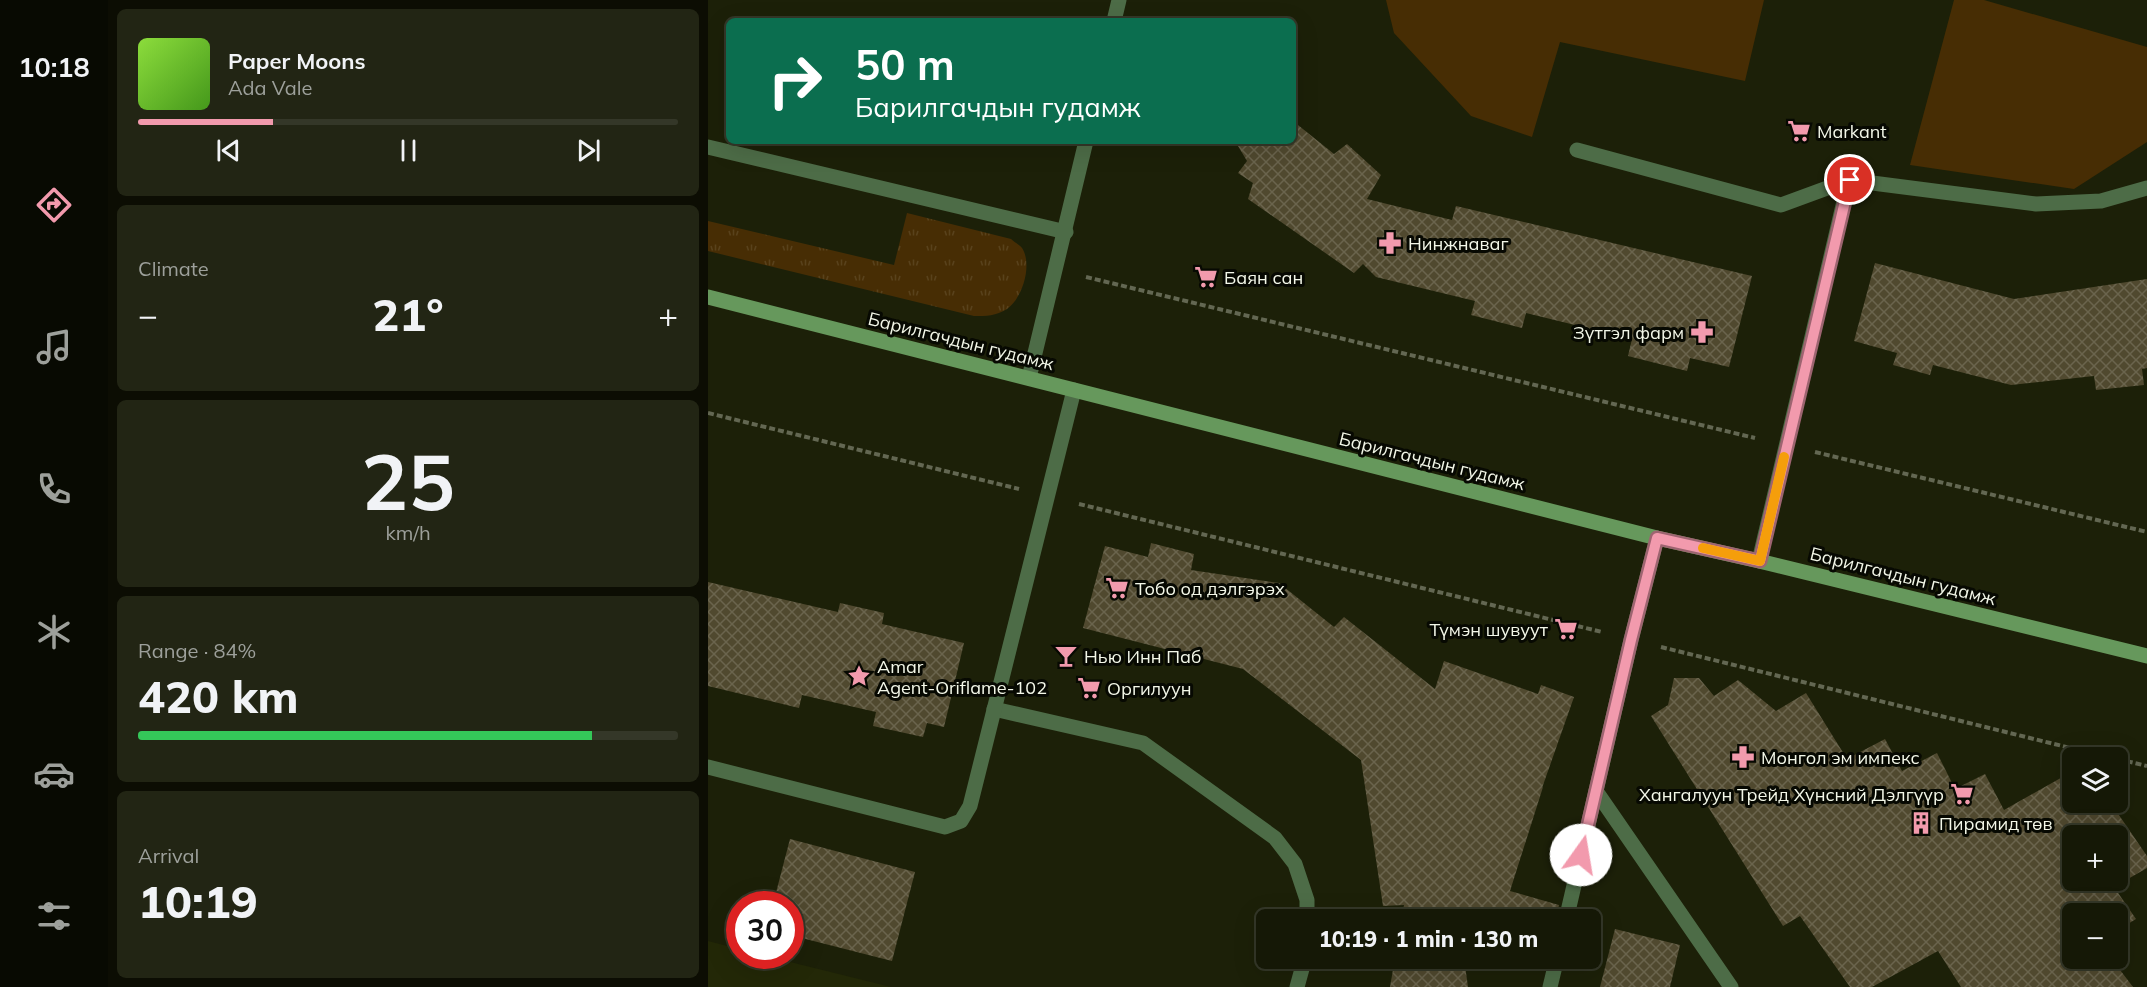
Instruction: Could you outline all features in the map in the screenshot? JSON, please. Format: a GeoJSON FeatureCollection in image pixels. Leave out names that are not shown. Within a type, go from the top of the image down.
{"type":"FeatureCollection","features":[{"type":"Feature","properties":{"kind":"street"},"geometry":{"type":"LineString","coordinates":[[1115,18],[1119,0]]}},
{"type":"Feature","properties":{"kind":"street"},"geometry":{"type":"LineString","coordinates":[[1029,378],[1085,144]]}},
{"type":"Feature","properties":{"kind":"street"},"geometry":{"type":"LineString","coordinates":[[708,147],[1066,232]]}},
{"type":"Feature","properties":{"kind":"street"},"geometry":{"type":"LineString","coordinates":[[1577,150],[1781,205],[1850,180],[2036,204],[2101,201],[2147,188]]}},
{"type":"Feature","properties":{"kind":"street"},"geometry":{"type":"LineString","coordinates":[[1760,561],[1850,180]]}},
{"type":"Feature","properties":{"kind":"street","name":"Барилгачдын гудамж"},"geometry":{"type":"LineString","coordinates":[[708,297],[1657,538],[2147,656]]}},
{"type":"Feature","properties":{"kind":"street"},"geometry":{"type":"LineString","coordinates":[[708,767],[945,827],[961,821],[970,806],[1074,390]]}},
{"type":"Feature","properties":{"kind":"street"},"geometry":{"type":"LineString","coordinates":[[1569,909],[1657,538]]}},
{"type":"Feature","properties":{"kind":"street"},"geometry":{"type":"LineString","coordinates":[[994,709],[1143,743],[1275,838],[1295,864],[1307,900],[1307,909]]}},
{"type":"Feature","properties":{"kind":"street"},"geometry":{"type":"LineString","coordinates":[[1596,791],[1731,987]]}},
{"type":"Feature","properties":{"kind":"street"},"geometry":{"type":"LineString","coordinates":[[1297,987],[1302,969]]}},
{"type":"Feature","properties":{"kind":"street"},"geometry":{"type":"LineString","coordinates":[[1550,987],[1554,969]]}},
{"type":"Feature","properties":{"kind":"path"},"geometry":{"type":"LineString","coordinates":[[1056,269],[2147,532]]}},
{"type":"Feature","properties":{"kind":"path"},"geometry":{"type":"LineString","coordinates":[[708,412],[2066,747]]}},
{"type":"Feature","properties":{"kind":"path"},"geometry":{"type":"LineString","coordinates":[[2128,761],[2147,766]]}},
{"type":"Feature","properties":{"kind":"shaded area"},"geometry":{"type":"Polygon","coordinates":[[[708,941],[726,946],[726,969],[804,969],[804,965],[891,987],[708,987],[708,941]]]}},
{"type":"Feature","properties":{"kind":"green space"},"geometry":{"type":"Polygon","coordinates":[[[1386,0],[1764,0],[1745,81],[1560,42],[1532,137],[1471,116],[1394,33],[1386,0]]]}},
{"type":"Feature","properties":{"kind":"green space"},"geometry":{"type":"Polygon","coordinates":[[[1954,0],[1984,0],[2147,47],[2147,142],[2074,189],[1910,165],[1954,0]]]}},
{"type":"Feature","properties":{"kind":"green space"},"geometry":{"type":"Polygon","coordinates":[[[907,213],[1011,239],[1022,248],[1026,263],[1024,281],[1017,298],[1003,311],[987,316],[974,316],[708,251],[708,221],[894,265],[907,213]]]}},
{"type":"Feature","properties":{"kind":"building"},"geometry":{"type":"Polygon","coordinates":[[[1296,123],[1334,154],[1347,144],[1381,175],[1367,199],[1452,220],[1456,206],[1752,276],[1729,367],[1690,358],[1687,371],[1628,356],[1632,339],[1526,313],[1522,328],[1471,315],[1475,301],[1376,277],[1363,264],[1354,273],[1248,199],[1253,183],[1238,173],[1247,161],[1237,144],[1296,144],[1296,123]]]}},
{"type":"Feature","properties":{"kind":"building"},"geometry":{"type":"Polygon","coordinates":[[[1875,263],[2014,299],[2147,279],[2147,368],[2142,369],[2144,385],[2096,390],[2094,376],[2011,385],[1933,365],[1930,375],[1893,365],[1897,353],[1854,341],[1875,263]]]}},
{"type":"Feature","properties":{"kind":"building"},"geometry":{"type":"Polygon","coordinates":[[[1151,543],[1194,554],[1191,570],[1279,583],[1334,627],[1344,617],[1435,689],[1444,661],[1538,694],[1541,685],[1574,697],[1542,788],[1510,891],[1559,905],[1558,909],[1403,909],[1404,905],[1383,906],[1361,760],[1243,669],[1083,628],[1105,546],[1148,557],[1151,543]]]}},
{"type":"Feature","properties":{"kind":"building"},"geometry":{"type":"Polygon","coordinates":[[[708,582],[838,612],[840,603],[884,613],[882,624],[964,643],[944,727],[927,723],[923,737],[873,726],[876,712],[802,695],[799,708],[708,686],[708,582]]]}},
{"type":"Feature","properties":{"kind":"building","name":"Пирамид төв"},"geometry":{"type":"Polygon","coordinates":[[[1674,678],[1699,678],[1714,696],[1738,680],[1776,711],[1806,693],[1847,759],[1885,739],[1902,771],[1937,753],[1955,789],[1985,774],[2004,810],[2062,777],[2062,813],[2118,813],[2126,825],[2062,825],[2062,891],[2117,891],[2125,903],[2062,903],[2062,969],[2119,969],[2133,987],[1961,987],[1938,951],[1872,987],[1850,987],[1800,916],[1783,926],[1651,716],[1668,705],[1674,678]]]}},
{"type":"Feature","properties":{"kind":"building","name":"Пирамид төв"},"geometry":{"type":"Polygon","coordinates":[[[2128,828],[2147,856],[2147,868],[2128,879],[2128,828]]]}},
{"type":"Feature","properties":{"kind":"building"},"geometry":{"type":"Polygon","coordinates":[[[790,839],[915,872],[892,961],[804,939],[804,891],[776,891],[790,839]]]}},
{"type":"Feature","properties":{"kind":"building","name":"Пирамид төв"},"geometry":{"type":"Polygon","coordinates":[[[2128,907],[2136,919],[2128,924],[2128,907]]]}},
{"type":"Feature","properties":{"kind":"building"},"geometry":{"type":"Polygon","coordinates":[[[1615,929],[1680,945],[1670,987],[1600,987],[1615,929]]]}},
{"type":"Feature","properties":{"kind":"building"},"geometry":{"type":"Polygon","coordinates":[[[1393,969],[1466,969],[1468,987],[1390,987],[1393,969]]]}},
{"type":"Feature","properties":{"kind":"slow traffic"},"geometry":{"type":"LineString","coordinates":[[1703,548],[1760,561],[1784,457]]}},
{"type":"Feature","properties":{"kind":"place","name":"Markant"},"geometry":{"type":"Point","coordinates":[1799,131]}},
{"type":"Feature","properties":{"kind":"place","name":"Нинжнаваг"},"geometry":{"type":"Point","coordinates":[1390,243]}},
{"type":"Feature","properties":{"kind":"place","name":"Баян сан"},"geometry":{"type":"Point","coordinates":[1206,277]}},
{"type":"Feature","properties":{"kind":"place","name":"Зүтгэл фарм"},"geometry":{"type":"Point","coordinates":[1702,332]}},
{"type":"Feature","properties":{"kind":"place","name":"Тобо од дэлгэрэх"},"geometry":{"type":"Point","coordinates":[1117,588]}},
{"type":"Feature","properties":{"kind":"place","name":"Түмэн шувуут"},"geometry":{"type":"Point","coordinates":[1566,629]}},
{"type":"Feature","properties":{"kind":"place","name":"Нью Инн Паб"},"geometry":{"type":"Point","coordinates":[1066,656]}},
{"type":"Feature","properties":{"kind":"place","name":"Amar Agent-Oriflame-102"},"geometry":{"type":"Point","coordinates":[859,676]}},
{"type":"Feature","properties":{"kind":"place","name":"Оргилуун"},"geometry":{"type":"Point","coordinates":[1089,688]}},
{"type":"Feature","properties":{"kind":"place","name":"Монгол эм импекс"},"geometry":{"type":"Point","coordinates":[1743,757]}},
{"type":"Feature","properties":{"kind":"place","name":"Хангалуун Трейд Хүнсний Дэлгүүр"},"geometry":{"type":"Point","coordinates":[1962,794]}},
{"type":"Feature","properties":{"kind":"place","name":"Пирамид төв"},"geometry":{"type":"Point","coordinates":[1921,823]}},
{"type":"Feature","properties":{"kind":"route"},"geometry":{"type":"LineString","coordinates":[[1581,855],[1657,538],[1760,561],[1850,180]]}}]}
